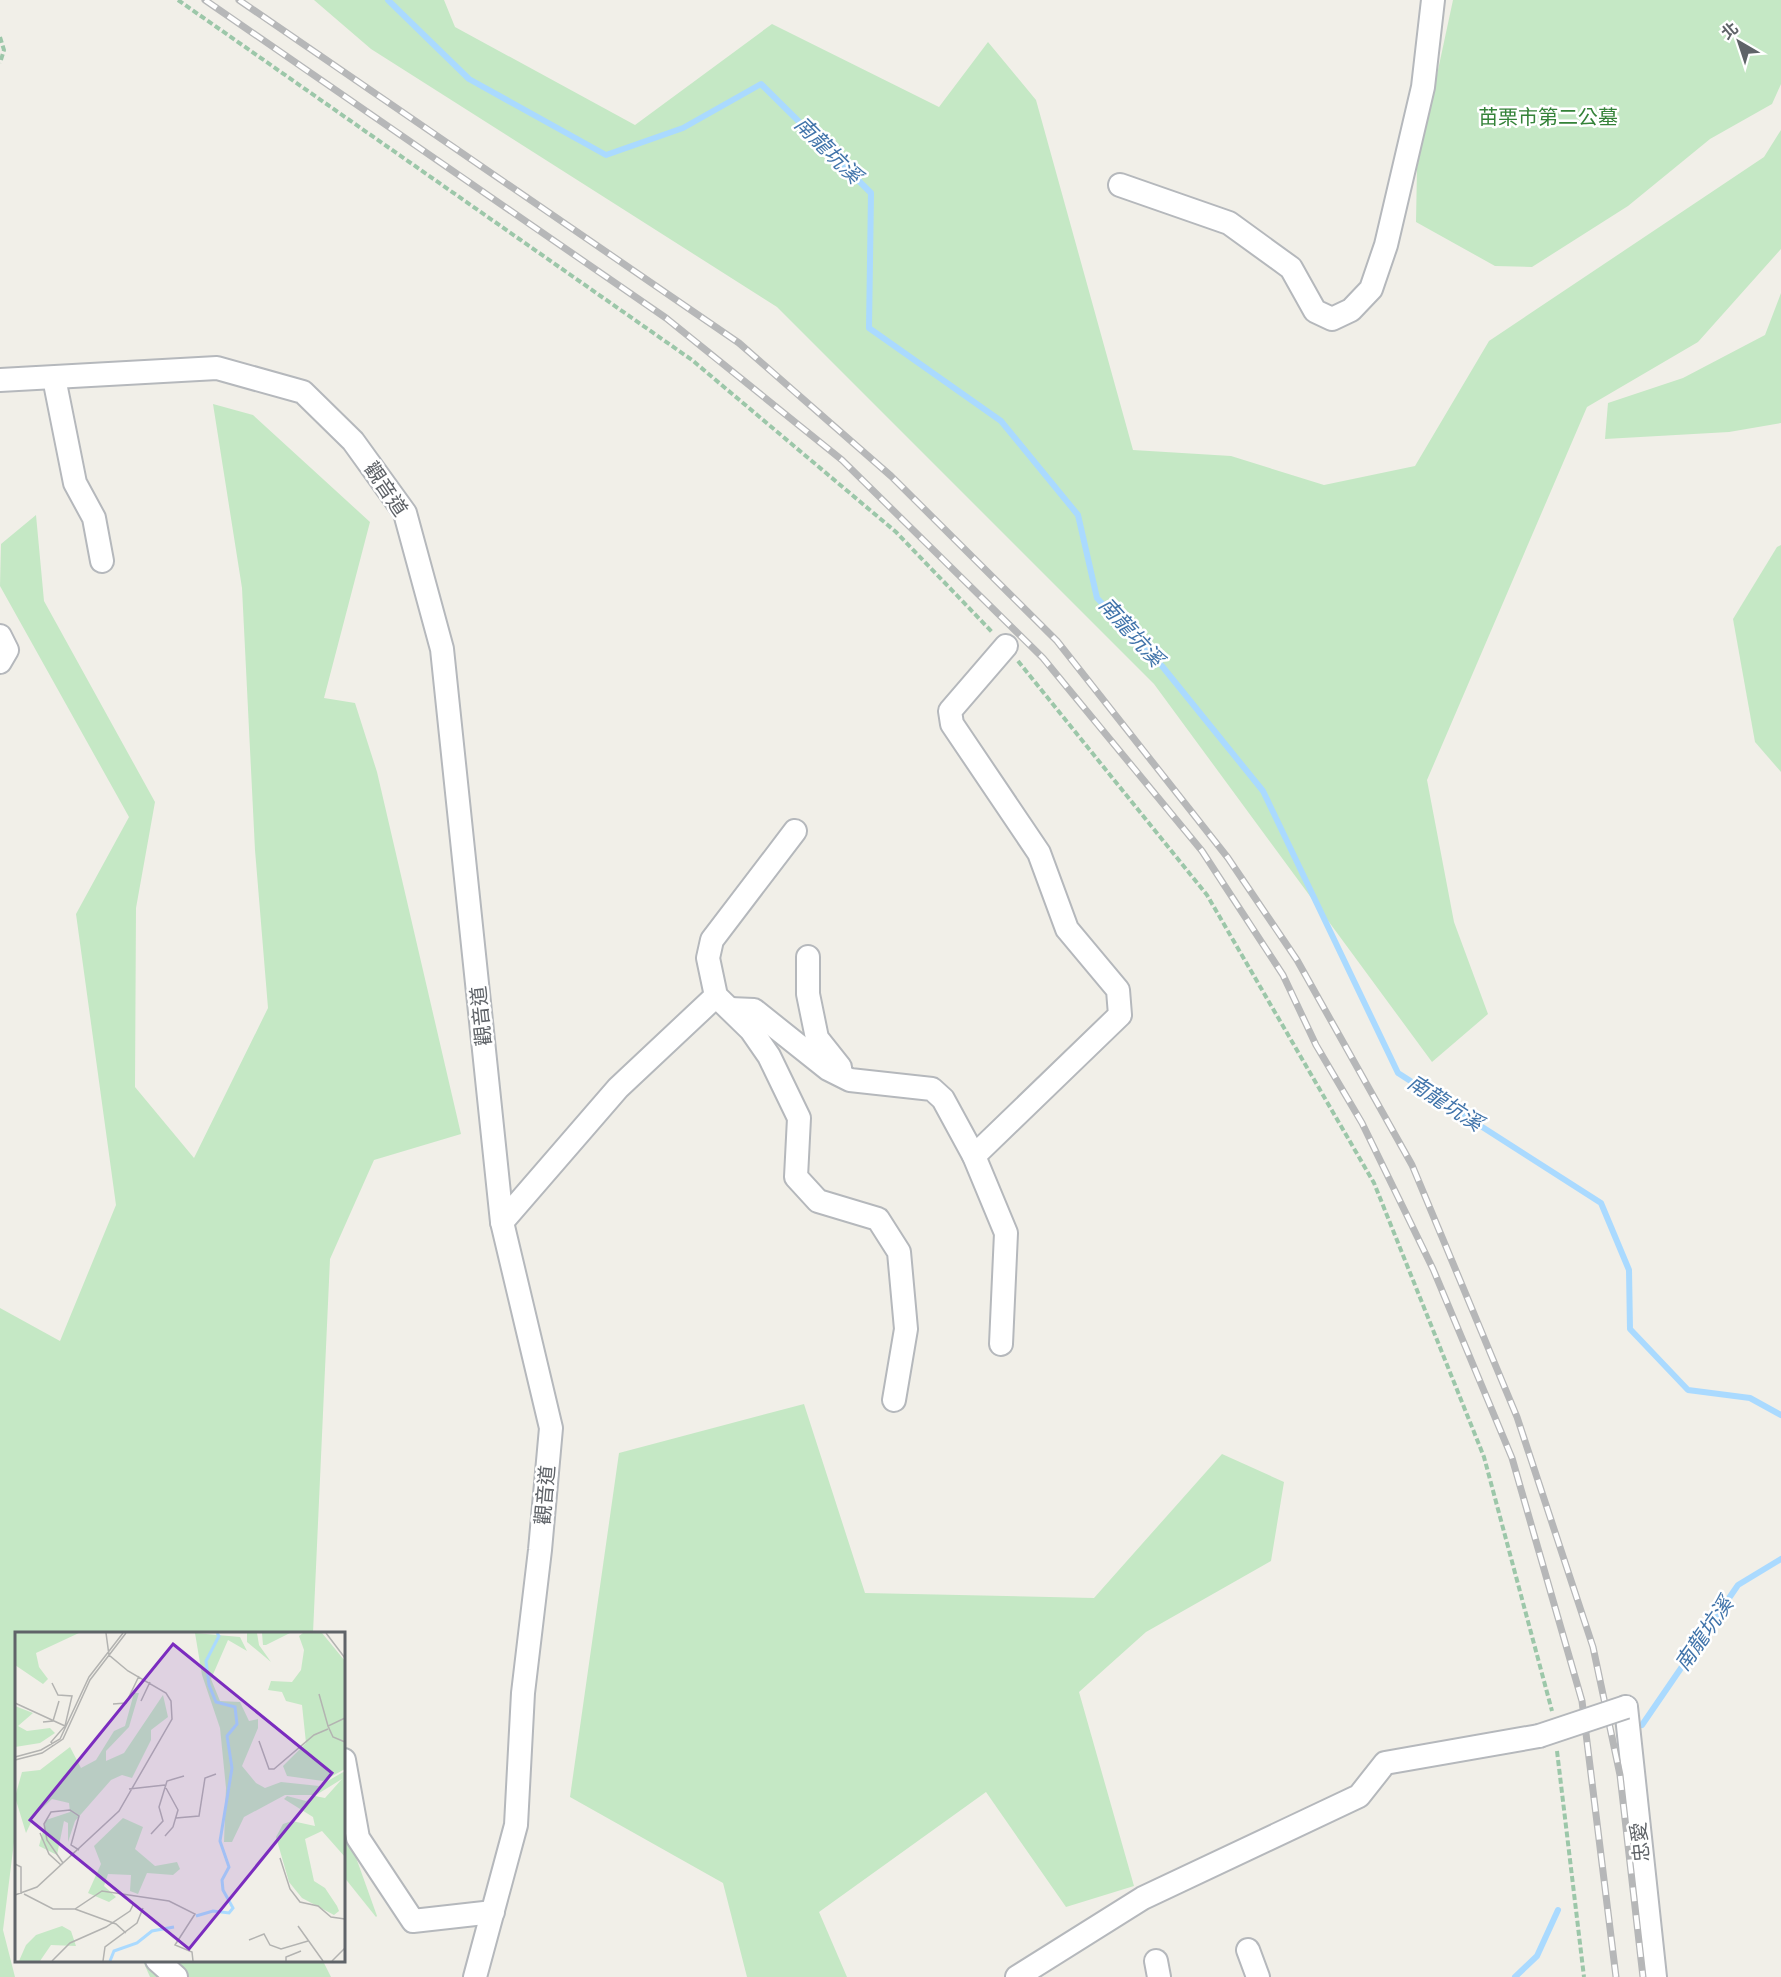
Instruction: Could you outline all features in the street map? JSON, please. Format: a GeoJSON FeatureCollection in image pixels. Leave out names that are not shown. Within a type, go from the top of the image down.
{"type":"FeatureCollection","features":[{"type":"Feature","properties":{"kind":"street"},"geometry":{"type":"LineString","coordinates":[[1120,185],[1229,223],[1291,268],[1315,311],[1332,319],[1351,310],[1371,289],[1386,245],[1423,87],[1433,0]]}},
{"type":"Feature","properties":{"kind":"street","name":"觀音道"},"geometry":{"type":"LineString","coordinates":[[0,380],[217,368],[303,392],[353,441],[405,513],[442,649],[502,1222],[551,1428],[540,1550],[523,1693],[516,1825],[475,1977]]}},
{"type":"Feature","properties":{"kind":"street"},"geometry":{"type":"LineString","coordinates":[[54,378],[75,483],[94,518],[102,561]]}},
{"type":"Feature","properties":{"kind":"street"},"geometry":{"type":"LineString","coordinates":[[0,636],[7,650],[0,662]]}},
{"type":"Feature","properties":{"kind":"street"},"geometry":{"type":"LineString","coordinates":[[974,1156],[1120,1015],[1118,990],[1067,929],[1039,853],[952,724],[950,711],[1006,646]]}},
{"type":"Feature","properties":{"kind":"street"},"geometry":{"type":"LineString","coordinates":[[795,831],[712,940],[708,958],[723,1002],[751,1030],[769,1056],[799,1118],[796,1177],[818,1201],[878,1219],[899,1252],[906,1329],[894,1400]]}},
{"type":"Feature","properties":{"kind":"street"},"geometry":{"type":"LineString","coordinates":[[808,957],[808,994],[817,1038],[850,1080]]}},
{"type":"Feature","properties":{"kind":"street"},"geometry":{"type":"LineString","coordinates":[[502,1222],[618,1088],[723,1002]]}},
{"type":"Feature","properties":{"kind":"street"},"geometry":{"type":"LineString","coordinates":[[723,1002],[754,1010],[828,1069],[850,1080],[932,1089],[943,1100],[974,1156],[1006,1233],[1001,1344]]}},
{"type":"Feature","properties":{"kind":"street","name":"忠愛"},"geometry":{"type":"LineString","coordinates":[[1017,1977],[1143,1898],[1359,1796],[1385,1763],[1539,1736],[1626,1707],[1655,1977]]}},
{"type":"Feature","properties":{"kind":"street"},"geometry":{"type":"LineString","coordinates":[[345,1766],[358,1838],[413,1921],[493,1912]]}},
{"type":"Feature","properties":{"kind":"street"},"geometry":{"type":"LineString","coordinates":[[1248,1950],[1258,1977]]}},
{"type":"Feature","properties":{"kind":"street"},"geometry":{"type":"LineString","coordinates":[[160,1962],[176,1977]]}},
{"type":"Feature","properties":{"kind":"path"},"geometry":{"type":"LineString","coordinates":[[0,37],[4,50],[0,63]]}},
{"type":"Feature","properties":{"kind":"green space"},"geometry":{"type":"Polygon","coordinates":[[[314,0],[444,0],[455,27],[635,125],[772,24],[939,107],[988,42],[1036,100],[1133,450],[1231,456],[1324,485],[1415,466],[1489,341],[1764,157],[1781,130],[1781,249],[1698,342],[1587,407],[1427,780],[1454,922],[1488,1014],[1432,1062],[1154,684],[777,307],[371,49],[314,0]]]}},
{"type":"Feature","properties":{"kind":"green space","name":"苗栗市第二公墓"},"geometry":{"type":"Polygon","coordinates":[[[1453,0],[1781,0],[1781,84],[1772,104],[1710,139],[1628,206],[1532,267],[1495,266],[1416,222],[1417,168],[1453,0]]]}},
{"type":"Feature","properties":{"kind":"green space"},"geometry":{"type":"Polygon","coordinates":[[[1781,293],[1781,423],[1729,432],[1605,439],[1608,403],[1683,378],[1765,335],[1781,293]]]}},
{"type":"Feature","properties":{"kind":"green space"},"geometry":{"type":"Polygon","coordinates":[[[213,404],[253,415],[370,522],[324,698],[355,703],[377,772],[461,1134],[374,1160],[330,1259],[313,1632],[15,1632],[15,1834],[3,1930],[15,1977],[0,1977],[0,1308],[60,1341],[116,1205],[76,914],[129,817],[0,586],[1,544],[36,515],[44,601],[155,802],[136,908],[135,1087],[194,1158],[268,1008],[255,850],[242,588],[213,404]]]}},
{"type":"Feature","properties":{"kind":"green space"},"geometry":{"type":"Polygon","coordinates":[[[1781,545],[1781,772],[1755,742],[1733,619],[1777,547],[1781,545]]]}},
{"type":"Feature","properties":{"kind":"green space"},"geometry":{"type":"Polygon","coordinates":[[[804,1404],[865,1593],[1094,1598],[1222,1454],[1284,1482],[1271,1561],[1146,1632],[1079,1692],[1134,1886],[1066,1907],[986,1792],[819,1912],[847,1977],[747,1977],[723,1883],[570,1797],[619,1453],[804,1404]]]}},
{"type":"Feature","properties":{"kind":"green space"},"geometry":{"type":"Polygon","coordinates":[[[345,1827],[377,1916],[345,1878],[345,1827]]]}},
{"type":"Feature","properties":{"kind":"green space"},"geometry":{"type":"Polygon","coordinates":[[[143,1962],[324,1962],[331,1977],[150,1977],[143,1962]]]}},
{"type":"Feature","properties":{"kind":"waterway","name":"南龍坑溪"},"geometry":{"type":"LineString","coordinates":[[388,0],[469,79],[606,155],[683,128],[761,84],[871,193],[869,328],[1001,421],[1078,515],[1097,598],[1162,666],[1263,791],[1398,1073],[1601,1203],[1629,1270],[1630,1329],[1688,1390],[1750,1398],[1781,1415]]}},
{"type":"Feature","properties":{"kind":"waterway","name":"南龍坑溪"},"geometry":{"type":"LineString","coordinates":[[1642,1725],[1738,1585],[1781,1559]]}},
{"type":"Feature","properties":{"kind":"waterway","name":"南龍坑溪"},"geometry":{"type":"LineString","coordinates":[[1515,1977],[1537,1956],[1558,1910]]}},
{"type":"Feature","properties":{"kind":"railway"},"geometry":{"type":"LineString","coordinates":[[205,0],[666,318],[842,460],[1043,658],[1202,851],[1283,975],[1316,1045],[1362,1123],[1433,1269],[1512,1458],[1582,1701],[1616,1977]]}},
{"type":"Feature","properties":{"kind":"railway"},"geometry":{"type":"LineString","coordinates":[[239,0],[739,343],[891,476],[1057,641],[1228,858],[1297,960],[1412,1165],[1517,1417],[1593,1647],[1620,1775],[1643,1977]]}}]}
